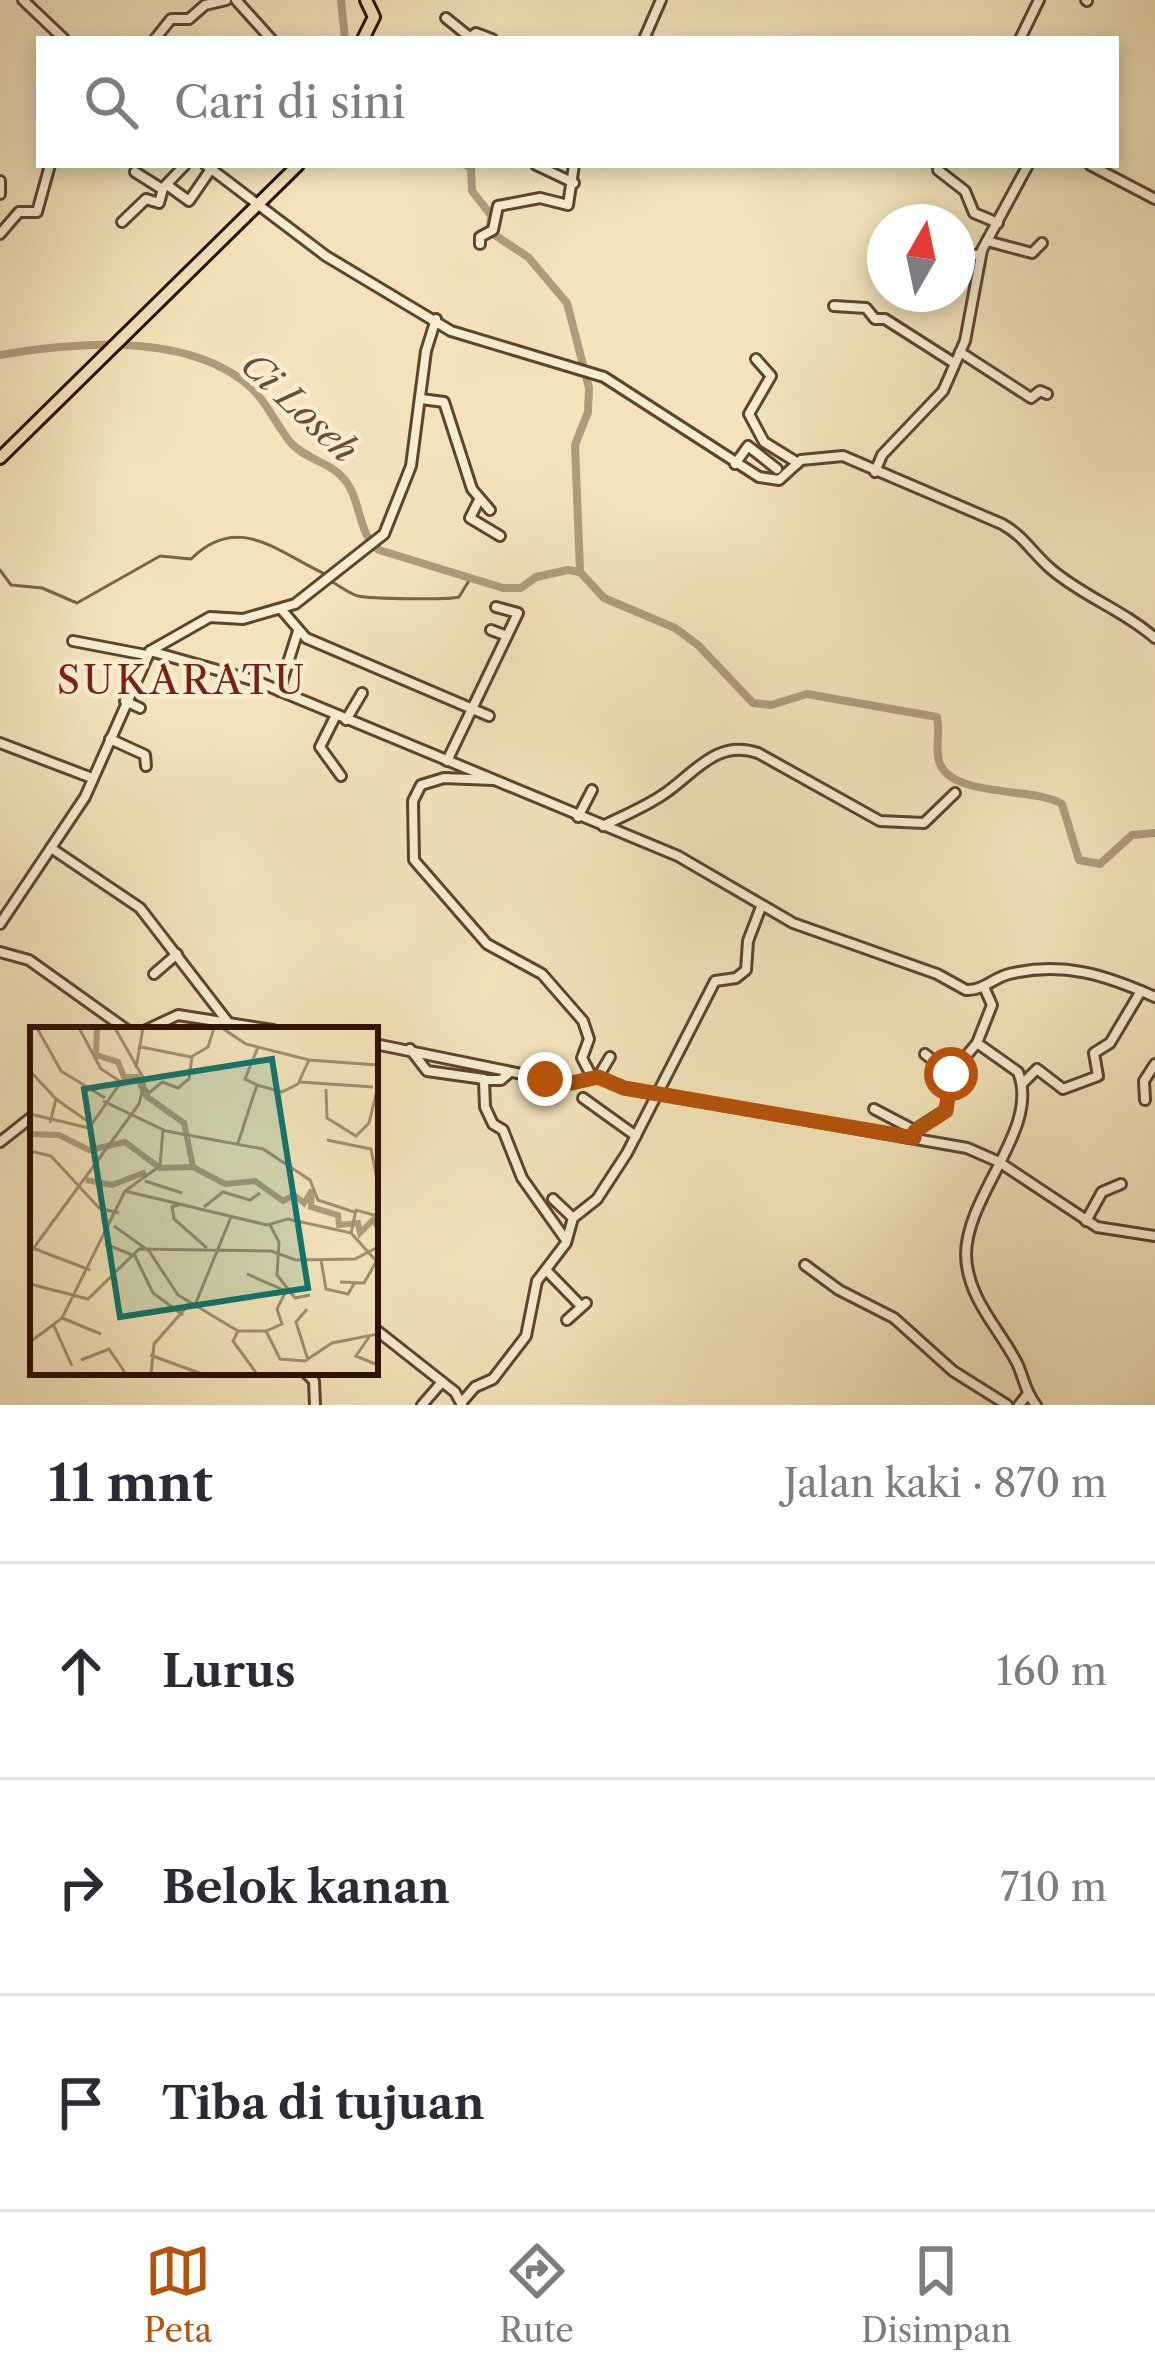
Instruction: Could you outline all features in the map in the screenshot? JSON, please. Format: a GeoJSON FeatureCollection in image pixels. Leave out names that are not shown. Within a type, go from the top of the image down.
{"type":"FeatureCollection","features":[{"type":"Feature","properties":{"kind":"main road"},"geometry":{"type":"LineString","coordinates":[[365,36],[374,17],[366,0]]}},
{"type":"Feature","properties":{"kind":"main road"},"geometry":{"type":"LineString","coordinates":[[0,458],[295,168]]}},
{"type":"Feature","properties":{"kind":"street"},"geometry":{"type":"LineString","coordinates":[[23,0],[61,36]]}},
{"type":"Feature","properties":{"kind":"street"},"geometry":{"type":"LineString","coordinates":[[157,36],[171,19],[189,19],[205,5],[226,0]]}},
{"type":"Feature","properties":{"kind":"street"},"geometry":{"type":"LineString","coordinates":[[236,0],[268,36]]}},
{"type":"Feature","properties":{"kind":"street"},"geometry":{"type":"LineString","coordinates":[[647,36],[661,0]]}},
{"type":"Feature","properties":{"kind":"street"},"geometry":{"type":"LineString","coordinates":[[1022,36],[1040,0]]}},
{"type":"Feature","properties":{"kind":"street"},"geometry":{"type":"LineString","coordinates":[[446,18],[468,36]]}},
{"type":"Feature","properties":{"kind":"street"},"geometry":{"type":"LineString","coordinates":[[0,234],[4,210],[37,212],[49,168]]}},
{"type":"Feature","properties":{"kind":"street"},"geometry":{"type":"LineString","coordinates":[[122,222],[146,199],[159,203],[165,187],[182,168]]}},
{"type":"Feature","properties":{"kind":"street"},"geometry":{"type":"LineString","coordinates":[[135,172],[189,201],[207,168]]}},
{"type":"Feature","properties":{"kind":"street"},"geometry":{"type":"LineString","coordinates":[[209,168],[326,256],[460,335],[604,376],[735,464],[773,480],[816,455],[843,457],[1019,533],[1050,568],[1122,610],[1155,638]]}},
{"type":"Feature","properties":{"kind":"street"},"geometry":{"type":"LineString","coordinates":[[542,168],[574,183]]}},
{"type":"Feature","properties":{"kind":"street"},"geometry":{"type":"LineString","coordinates":[[480,244],[490,232],[498,206],[540,198],[567,206],[574,168]]}},
{"type":"Feature","properties":{"kind":"street"},"geometry":{"type":"LineString","coordinates":[[875,472],[882,455],[943,391],[960,352],[981,254],[1026,168]]}},
{"type":"Feature","properties":{"kind":"street"},"geometry":{"type":"LineString","coordinates":[[1096,168],[1155,199]]}},
{"type":"Feature","properties":{"kind":"street"},"geometry":{"type":"LineString","coordinates":[[938,170],[965,191],[974,213],[998,223]]}},
{"type":"Feature","properties":{"kind":"street"},"geometry":{"type":"LineString","coordinates":[[0,181],[0,194]]}},
{"type":"Feature","properties":{"kind":"street"},"geometry":{"type":"LineString","coordinates":[[987,241],[1031,253],[1042,243]]}},
{"type":"Feature","properties":{"kind":"street"},"geometry":{"type":"LineString","coordinates":[[975,255],[981,254]]}},
{"type":"Feature","properties":{"kind":"street"},"geometry":{"type":"LineString","coordinates":[[834,306],[866,308],[875,319],[886,319],[923,348],[955,364]]}},
{"type":"Feature","properties":{"kind":"street"},"geometry":{"type":"LineString","coordinates":[[0,924],[92,778],[147,653],[207,618],[242,620],[281,609],[330,582],[388,528],[411,466],[436,319]]}},
{"type":"Feature","properties":{"kind":"street"},"geometry":{"type":"LineString","coordinates":[[960,352],[1031,398],[1040,391],[1047,394]]}},
{"type":"Feature","properties":{"kind":"street"},"geometry":{"type":"LineString","coordinates":[[756,359],[771,376],[749,414],[764,442],[798,463]]}},
{"type":"Feature","properties":{"kind":"street"},"geometry":{"type":"LineString","coordinates":[[421,399],[444,402],[478,502],[490,510]]}},
{"type":"Feature","properties":{"kind":"street"},"geometry":{"type":"LineString","coordinates":[[735,464],[748,446],[778,470]]}},
{"type":"Feature","properties":{"kind":"street"},"geometry":{"type":"LineString","coordinates":[[478,502],[470,518],[500,536]]}},
{"type":"Feature","properties":{"kind":"street"},"geometry":{"type":"LineString","coordinates":[[447,761],[518,612],[496,607]]}},
{"type":"Feature","properties":{"kind":"street"},"geometry":{"type":"LineString","coordinates":[[281,609],[299,631],[489,716]]}},
{"type":"Feature","properties":{"kind":"street"},"geometry":{"type":"LineString","coordinates":[[491,630],[507,636]]}},
{"type":"Feature","properties":{"kind":"street"},"geometry":{"type":"LineString","coordinates":[[278,691],[299,631]]}},
{"type":"Feature","properties":{"kind":"street"},"geometry":{"type":"LineString","coordinates":[[73,641],[231,671],[690,862],[793,923],[937,974],[965,990],[1010,974],[1061,968],[1098,972],[1155,997]]}},
{"type":"Feature","properties":{"kind":"street"},"geometry":{"type":"LineString","coordinates":[[346,720],[362,693]]}},
{"type":"Feature","properties":{"kind":"street"},"geometry":{"type":"LineString","coordinates":[[125,701],[140,708]]}},
{"type":"Feature","properties":{"kind":"street"},"geometry":{"type":"LineString","coordinates":[[336,715],[320,747],[341,776]]}},
{"type":"Feature","properties":{"kind":"street"},"geometry":{"type":"LineString","coordinates":[[110,739],[145,754],[146,766]]}},
{"type":"Feature","properties":{"kind":"street"},"geometry":{"type":"LineString","coordinates":[[0,742],[92,778]]}},
{"type":"Feature","properties":{"kind":"street"},"geometry":{"type":"LineString","coordinates":[[602,827],[654,800],[718,752],[734,748],[758,753],[891,825],[924,823],[955,793]]}},
{"type":"Feature","properties":{"kind":"street"},"geometry":{"type":"LineString","coordinates":[[493,780],[444,778],[421,785],[413,801],[415,864],[487,944],[538,970],[583,1021],[590,1039],[582,1058],[595,1077]]}},
{"type":"Feature","properties":{"kind":"street"},"geometry":{"type":"LineString","coordinates":[[578,817],[592,790]]}},
{"type":"Feature","properties":{"kind":"street"},"geometry":{"type":"LineString","coordinates":[[51,848],[140,908],[231,1026]]}},
{"type":"Feature","properties":{"kind":"street"},"geometry":{"type":"LineString","coordinates":[[378,1331],[462,1403],[475,1387],[493,1379],[526,1336],[534,1288],[567,1240],[573,1218],[596,1198],[636,1136],[713,984],[746,970],[748,940],[762,906]]}},
{"type":"Feature","properties":{"kind":"street"},"geometry":{"type":"LineString","coordinates":[[0,952],[32,962],[123,1027]]}},
{"type":"Feature","properties":{"kind":"street"},"geometry":{"type":"LineString","coordinates":[[154,974],[177,954]]}},
{"type":"Feature","properties":{"kind":"street"},"geometry":{"type":"LineString","coordinates":[[915,1134],[946,1111],[951,1074],[977,1043],[992,1005],[984,987]]}},
{"type":"Feature","properties":{"kind":"street"},"geometry":{"type":"LineString","coordinates":[[1023,1084],[1037,1069],[1066,1089],[1098,1076],[1094,1053],[1110,1043],[1141,991]]}},
{"type":"Feature","properties":{"kind":"street"},"geometry":{"type":"LineString","coordinates":[[153,1027],[178,1016],[231,1026]]}},
{"type":"Feature","properties":{"kind":"street"},"geometry":{"type":"LineString","coordinates":[[977,1043],[1015,1069],[1023,1084],[1024,1114],[999,1162],[968,1245],[967,1262],[984,1313],[1019,1367],[1027,1394],[1036,1405]]}},
{"type":"Feature","properties":{"kind":"street"},"geometry":{"type":"LineString","coordinates":[[378,1044],[572,1083],[595,1077],[660,1094],[915,1134],[999,1162],[1107,1230],[1155,1236]]}},
{"type":"Feature","properties":{"kind":"street"},"geometry":{"type":"LineString","coordinates":[[410,1049],[427,1071],[486,1080],[501,1080],[510,1072]]}},
{"type":"Feature","properties":{"kind":"street"},"geometry":{"type":"LineString","coordinates":[[925,1054],[951,1074]]}},
{"type":"Feature","properties":{"kind":"street"},"geometry":{"type":"LineString","coordinates":[[595,1077],[610,1058]]}},
{"type":"Feature","properties":{"kind":"street"},"geometry":{"type":"LineString","coordinates":[[1144,1100],[1144,1081],[1155,1064]]}},
{"type":"Feature","properties":{"kind":"street"},"geometry":{"type":"LineString","coordinates":[[486,1080],[485,1106],[494,1124],[503,1130],[532,1194],[567,1240]]}},
{"type":"Feature","properties":{"kind":"street"},"geometry":{"type":"LineString","coordinates":[[583,1098],[636,1136]]}},
{"type":"Feature","properties":{"kind":"street"},"geometry":{"type":"LineString","coordinates":[[874,1108],[915,1134]]}},
{"type":"Feature","properties":{"kind":"street"},"geometry":{"type":"LineString","coordinates":[[0,1142],[30,1118]]}},
{"type":"Feature","properties":{"kind":"street"},"geometry":{"type":"LineString","coordinates":[[1086,1221],[1102,1192],[1120,1184]]}},
{"type":"Feature","properties":{"kind":"street"},"geometry":{"type":"LineString","coordinates":[[553,1198],[573,1218]]}},
{"type":"Feature","properties":{"kind":"street"},"geometry":{"type":"LineString","coordinates":[[805,1265],[830,1285],[894,1318],[953,1371],[1007,1405]]}},
{"type":"Feature","properties":{"kind":"street"},"geometry":{"type":"LineString","coordinates":[[546,1270],[583,1304],[567,1320]]}},
{"type":"Feature","properties":{"kind":"street"},"geometry":{"type":"LineString","coordinates":[[308,1375],[314,1381],[315,1405]]}},
{"type":"Feature","properties":{"kind":"street"},"geometry":{"type":"LineString","coordinates":[[422,1405],[442,1382]]}},
{"type":"Feature","properties":{"kind":"street"},"geometry":{"type":"LineString","coordinates":[[1019,1405],[1027,1394]]}},
{"type":"Feature","properties":{"kind":"waterway"},"geometry":{"type":"LineString","coordinates":[[341,0],[345,36]]}},
{"type":"Feature","properties":{"kind":"waterway"},"geometry":{"type":"LineString","coordinates":[[471,168],[472,191],[491,215],[490,232],[528,257],[567,303],[589,388],[588,412],[575,445],[580,572]]}},
{"type":"Feature","properties":{"kind":"waterway","name":"Ci Loseh"},"geometry":{"type":"LineString","coordinates":[[0,355],[128,345],[192,356],[221,367],[254,390],[297,448],[344,479],[367,535],[379,550],[503,588],[521,588],[536,577],[568,570],[580,572],[604,598],[675,628],[698,645],[753,703],[771,705],[807,694],[937,717],[938,758],[948,775],[978,787],[1062,804],[1079,860],[1100,864],[1132,835],[1155,833]]}},
{"type":"Feature","properties":{"kind":"waterway"},"geometry":{"type":"LineString","coordinates":[[0,570],[11,585],[42,588],[77,603],[160,556],[191,559],[208,545],[241,537],[274,547],[325,574]]}},
{"type":"Feature","properties":{"kind":"waterway"},"geometry":{"type":"LineString","coordinates":[[331,581],[358,596],[426,599],[459,597],[470,579]]}},
{"type":"Feature","properties":{"kind":"district","name":"SUKARATU"},"geometry":{"type":"Point","coordinates":[182,680]}},
{"type":"Feature","properties":{"kind":"route"},"geometry":{"type":"LineString","coordinates":[[545,1079],[572,1083],[598,1077],[624,1088],[914,1138],[915,1131],[946,1111],[951,1074]]}}]}
